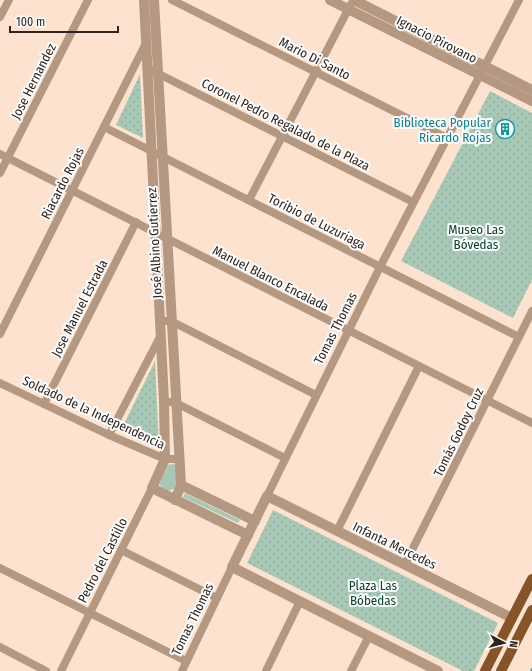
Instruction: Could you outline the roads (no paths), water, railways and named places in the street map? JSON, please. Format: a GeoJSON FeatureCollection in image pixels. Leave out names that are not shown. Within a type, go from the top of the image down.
{"type":"FeatureCollection","features":[{"type":"Feature","properties":{"kind":"main road"},"geometry":{"type":"LineString","coordinates":[[485,671],[532,578]]}},
{"type":"Feature","properties":{"kind":"main road"},"geometry":{"type":"LineString","coordinates":[[501,671],[532,610]]}},
{"type":"Feature","properties":{"kind":"street"},"geometry":{"type":"LineString","coordinates":[[0,17],[9,0]]}},
{"type":"Feature","properties":{"kind":"street","name":"Jose Hernandez"},"geometry":{"type":"LineString","coordinates":[[0,173],[88,0]]}},
{"type":"Feature","properties":{"kind":"street","name":"José Albino Gutierrez"},"geometry":{"type":"LineString","coordinates":[[144,0],[161,335],[165,459]]}},
{"type":"Feature","properties":{"kind":"street","name":"José Albino Gutierrez"},"geometry":{"type":"LineString","coordinates":[[154,0],[181,485]]}},
{"type":"Feature","properties":{"kind":"street","name":"Mario Di Santo"},"geometry":{"type":"LineString","coordinates":[[172,0],[447,138]]}},
{"type":"Feature","properties":{"kind":"street","name":"Ignacio Pirovano"},"geometry":{"type":"LineString","coordinates":[[330,0],[351,5],[485,66],[532,90]]}},
{"type":"Feature","properties":{"kind":"street","name":"Tomas Thomas"},"geometry":{"type":"LineString","coordinates":[[182,671],[380,266],[519,0]]}},
{"type":"Feature","properties":{"kind":"street"},"geometry":{"type":"LineString","coordinates":[[249,200],[351,5]]}},
{"type":"Feature","properties":{"kind":"street","name":"Ignacio Pirovano"},"geometry":{"type":"LineString","coordinates":[[351,5],[480,75],[532,101]]}},
{"type":"Feature","properties":{"kind":"street","name":"Riacardo Rojas"},"geometry":{"type":"LineString","coordinates":[[0,334],[146,44]]}},
{"type":"Feature","properties":{"kind":"street","name":"Coronel Pedro Regalado de la Plaza"},"geometry":{"type":"LineString","coordinates":[[147,68],[413,202]]}},
{"type":"Feature","properties":{"kind":"street","name":"Toribio de Luzuriaga"},"geometry":{"type":"LineString","coordinates":[[104,127],[519,337]]}},
{"type":"Feature","properties":{"kind":"street","name":"Manuel Blanco Encalada"},"geometry":{"type":"LineString","coordinates":[[0,154],[532,423]]}},
{"type":"Feature","properties":{"kind":"street","name":"Jose Manuel Estrada"},"geometry":{"type":"LineString","coordinates":[[44,404],[136,222]]}},
{"type":"Feature","properties":{"kind":"street","name":"Tomás Godoy Cruz"},"geometry":{"type":"LineString","coordinates":[[406,564],[532,311]]}},
{"type":"Feature","properties":{"kind":"street"},"geometry":{"type":"LineString","coordinates":[[160,321],[171,321],[316,395]]}},
{"type":"Feature","properties":{"kind":"street"},"geometry":{"type":"LineString","coordinates":[[109,435],[161,335]]}},
{"type":"Feature","properties":{"kind":"street"},"geometry":{"type":"LineString","coordinates":[[337,531],[419,366]]}},
{"type":"Feature","properties":{"kind":"street","name":"Soldado de la Independencia"},"geometry":{"type":"LineString","coordinates":[[0,383],[109,435],[165,459],[179,459]]}},
{"type":"Feature","properties":{"kind":"street"},"geometry":{"type":"LineString","coordinates":[[164,401],[176,403],[285,458]]}},
{"type":"Feature","properties":{"kind":"street","name":"Pedro del Castillo"},"geometry":{"type":"LineString","coordinates":[[60,671],[152,488],[165,459]]}},
{"type":"Feature","properties":{"kind":"street"},"geometry":{"type":"LineString","coordinates":[[175,500],[181,485],[255,521]]}},
{"type":"Feature","properties":{"kind":"street"},"geometry":{"type":"LineString","coordinates":[[152,488],[248,535]]}},
{"type":"Feature","properties":{"kind":"street","name":"Infanta Mercedes"},"geometry":{"type":"LineString","coordinates":[[267,496],[512,618]]}},
{"type":"Feature","properties":{"kind":"street"},"geometry":{"type":"LineString","coordinates":[[121,550],[217,598]]}},
{"type":"Feature","properties":{"kind":"street"},"geometry":{"type":"LineString","coordinates":[[232,567],[438,671]]}},
{"type":"Feature","properties":{"kind":"street"},"geometry":{"type":"LineString","coordinates":[[0,568],[186,661]]}},
{"type":"Feature","properties":{"kind":"street"},"geometry":{"type":"LineString","coordinates":[[266,671],[300,601]]}},
{"type":"Feature","properties":{"kind":"street"},"geometry":{"type":"LineString","coordinates":[[351,671],[369,636]]}},
{"type":"Feature","properties":{"kind":"street"},"geometry":{"type":"LineString","coordinates":[[0,647],[46,671]]}},
{"type":"Feature","properties":{"kind":"place","name":"Biblioteca Popular Ricardo Rojas"},"geometry":{"type":"Point","coordinates":[505,129]}},
{"type":"Feature","properties":{"kind":"park label","name":"Museo Las Bóvedas"},"geometry":{"type":"Point","coordinates":[476,236]}},
{"type":"Feature","properties":{"kind":"park label","name":"Plaza Las Bóbedas"},"geometry":{"type":"Point","coordinates":[373,592]}}]}
